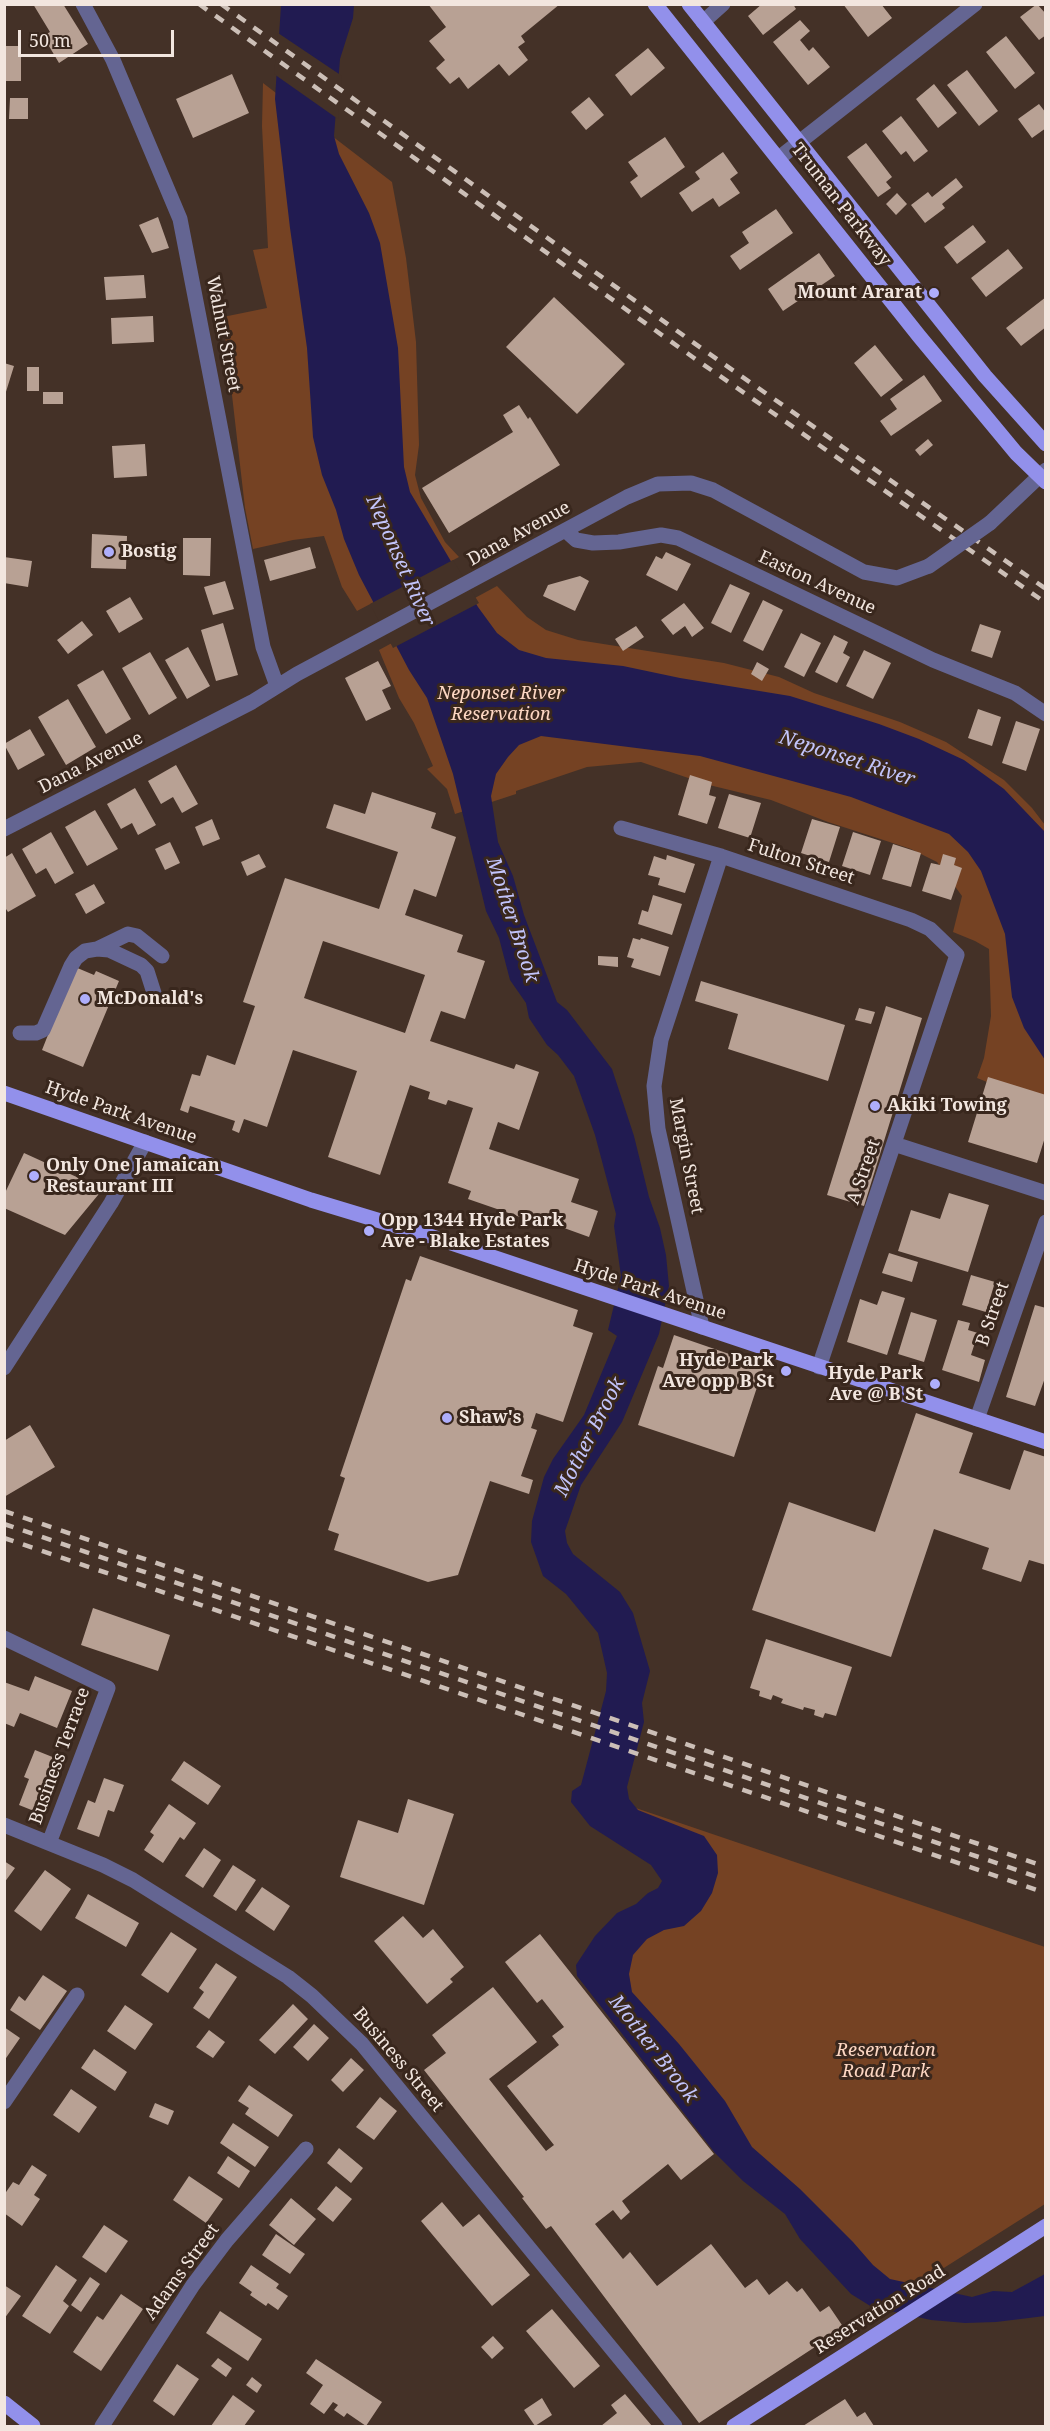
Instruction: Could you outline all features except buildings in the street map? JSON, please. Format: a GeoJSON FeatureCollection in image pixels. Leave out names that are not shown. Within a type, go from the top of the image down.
{"type":"FeatureCollection","features":[{"type":"Feature","properties":{"kind":"main road","name":"Truman Parkway"},"geometry":{"type":"LineString","coordinates":[[655,4],[919,336],[1016,453],[1043,476]]}},
{"type":"Feature","properties":{"kind":"main road","name":"Truman Parkway"},"geometry":{"type":"LineString","coordinates":[[689,4],[979,369],[1046,444]]}},
{"type":"Feature","properties":{"kind":"main road","name":"Hyde Park Avenue"},"geometry":{"type":"LineString","coordinates":[[4,1094],[311,1200],[430,1236],[1046,1442]]}},
{"type":"Feature","properties":{"kind":"main road","name":"Reservation Road"},"geometry":{"type":"LineString","coordinates":[[735,2427],[1046,2226]]}},
{"type":"Feature","properties":{"kind":"main road"},"geometry":{"type":"LineString","coordinates":[[4,2403],[33,2427]]}},
{"type":"Feature","properties":{"kind":"street","name":"Walnut Street"},"geometry":{"type":"LineString","coordinates":[[83,4],[113,60],[180,219],[262,647],[277,686]]}},
{"type":"Feature","properties":{"kind":"street"},"geometry":{"type":"LineString","coordinates":[[703,21],[723,4]]}},
{"type":"Feature","properties":{"kind":"street"},"geometry":{"type":"LineString","coordinates":[[779,158],[975,4]]}},
{"type":"Feature","properties":{"kind":"street","name":"Dana Avenue"},"geometry":{"type":"LineString","coordinates":[[4,829],[242,707],[277,686],[647,488],[670,482],[691,483],[724,495],[864,572],[897,578],[929,566],[990,523],[1043,476]]}},
{"type":"Feature","properties":{"kind":"street","name":"Easton Avenue"},"geometry":{"type":"LineString","coordinates":[[566,531],[576,540],[593,543],[618,542],[661,535],[678,538],[933,660],[1015,693],[1046,714]]}},
{"type":"Feature","properties":{"kind":"street","name":"Fulton Street"},"geometry":{"type":"LineString","coordinates":[[621,828],[721,856],[911,920],[930,929],[957,956]]}},
{"type":"Feature","properties":{"kind":"street","name":"Margin Street"},"geometry":{"type":"LineString","coordinates":[[702,1327],[658,1129],[654,1086],[661,1040],[721,856]]}},
{"type":"Feature","properties":{"kind":"street"},"geometry":{"type":"LineString","coordinates":[[97,949],[128,934],[137,936],[162,956]]}},
{"type":"Feature","properties":{"kind":"street"},"geometry":{"type":"LineString","coordinates":[[20,1033],[36,1033],[43,1030],[76,958],[85,951],[109,950],[141,964],[147,971],[154,993]]}},
{"type":"Feature","properties":{"kind":"street","name":"A Street"},"geometry":{"type":"LineString","coordinates":[[819,1367],[957,956]]}},
{"type":"Feature","properties":{"kind":"street"},"geometry":{"type":"LineString","coordinates":[[4,1368],[111,1203],[145,1142]]}},
{"type":"Feature","properties":{"kind":"street"},"geometry":{"type":"LineString","coordinates":[[894,1144],[1046,1193]]}},
{"type":"Feature","properties":{"kind":"street","name":"B Street"},"geometry":{"type":"LineString","coordinates":[[977,1419],[1046,1222]]}},
{"type":"Feature","properties":{"kind":"street","name":"Business Terrace"},"geometry":{"type":"LineString","coordinates":[[4,1638],[108,1688],[49,1843]]}},
{"type":"Feature","properties":{"kind":"street","name":"Business Street"},"geometry":{"type":"LineString","coordinates":[[4,1825],[103,1865],[162,1897],[288,1977],[338,2019],[362,2044],[675,2427]]}},
{"type":"Feature","properties":{"kind":"street"},"geometry":{"type":"LineString","coordinates":[[4,2102],[77,1995]]}},
{"type":"Feature","properties":{"kind":"street","name":"Adams Street"},"geometry":{"type":"LineString","coordinates":[[102,2427],[193,2285],[227,2240],[306,2149]]}},
{"type":"Feature","properties":{"kind":"green space"},"geometry":{"type":"Polygon","coordinates":[[[263,83],[392,182],[406,258],[416,342],[419,445],[415,475],[421,498],[445,542],[459,557],[357,611],[342,587],[324,536],[253,549],[245,508],[223,317],[267,308],[253,250],[268,248],[262,126],[263,83]]]}},
{"type":"Feature","properties":{"kind":"green space","name":"Neponset River Reservation"},"geometry":{"type":"Polygon","coordinates":[[[497,586],[527,617],[546,630],[578,640],[724,663],[779,677],[814,693],[900,722],[946,742],[1004,780],[1032,808],[1045,825],[1045,1105],[977,1078],[984,1058],[991,1016],[989,949],[953,932],[962,896],[937,862],[911,849],[828,822],[771,800],[709,785],[641,762],[587,767],[455,814],[447,789],[427,769],[433,766],[414,723],[399,698],[379,650],[497,586]]]}},
{"type":"Feature","properties":{"kind":"green space","name":"Reservation Road Park"},"geometry":{"type":"Polygon","coordinates":[[[624,1804],[1045,1947],[1045,2204],[909,2290],[886,2279],[750,2151],[627,1995],[622,1967],[632,1943],[684,1919],[624,1804]]]}},
{"type":"Feature","properties":{"kind":"water"},"geometry":{"type":"Polygon","coordinates":[[[281,5],[354,5],[353,18],[340,59],[334,136],[339,154],[369,213],[380,243],[398,348],[404,467],[410,492],[478,607],[497,633],[519,650],[546,658],[623,666],[790,696],[879,724],[964,760],[1004,789],[1045,832],[1045,1060],[1024,1028],[1012,997],[1005,934],[981,871],[968,852],[949,834],[851,797],[700,756],[541,736],[519,745],[508,757],[496,774],[491,796],[498,842],[513,876],[524,915],[557,1002],[567,1010],[612,1069],[634,1136],[666,1255],[669,1286],[659,1334],[622,1422],[581,1485],[565,1531],[567,1543],[573,1554],[620,1592],[633,1613],[650,1671],[642,1703],[644,1722],[627,1787],[629,1799],[638,1810],[704,1836],[717,1855],[718,1873],[712,1893],[701,1911],[684,1926],[664,1930],[647,1939],[633,1955],[629,1974],[632,1992],[679,2044],[725,2101],[752,2147],[800,2189],[873,2265],[890,2279],[972,2297],[993,2291],[1012,2292],[1045,2274],[1045,2316],[996,2322],[965,2323],[931,2320],[872,2307],[851,2294],[800,2239],[785,2214],[743,2181],[715,2153],[577,1976],[576,1965],[595,1936],[617,1913],[636,1904],[648,1893],[658,1888],[662,1881],[651,1865],[590,1826],[571,1802],[572,1791],[581,1785],[606,1691],[607,1673],[598,1633],[566,1594],[543,1576],[531,1542],[532,1521],[544,1477],[553,1459],[584,1415],[617,1336],[608,1330],[621,1276],[614,1226],[616,1214],[595,1135],[574,1076],[547,1045],[529,1018],[526,1003],[510,980],[499,938],[486,911],[453,774],[427,698],[409,670],[359,575],[322,475],[313,437],[307,348],[275,99],[281,5]]]}},
{"type":"Feature","properties":{"kind":"pier"},"geometry":{"type":"Polygon","coordinates":[[[278,33],[342,76],[338,119],[274,74],[278,33]]]}},
{"type":"Feature","properties":{"kind":"pier"},"geometry":{"type":"Polygon","coordinates":[[[453,560],[479,603],[393,648],[370,604],[453,560]]]}},
{"type":"Feature","properties":{"kind":"railway"},"geometry":{"type":"LineString","coordinates":[[199,4],[694,358],[1046,603]]}},
{"type":"Feature","properties":{"kind":"railway"},"geometry":{"type":"LineString","coordinates":[[221,4],[701,348],[1046,589]]}},
{"type":"Feature","properties":{"kind":"railway"},"geometry":{"type":"LineString","coordinates":[[4,1511],[1046,1867]]}},
{"type":"Feature","properties":{"kind":"railway"},"geometry":{"type":"LineString","coordinates":[[4,1524],[1046,1880]]}},
{"type":"Feature","properties":{"kind":"railway"},"geometry":{"type":"LineString","coordinates":[[4,1538],[1046,1893]]}},
{"type":"Feature","properties":{"kind":"place","name":"Mount Ararat"},"geometry":{"type":"Point","coordinates":[934,293]}},
{"type":"Feature","properties":{"kind":"place","name":"Bostig"},"geometry":{"type":"Point","coordinates":[109,552]}},
{"type":"Feature","properties":{"kind":"place","name":"McDonald's"},"geometry":{"type":"Point","coordinates":[85,999]}},
{"type":"Feature","properties":{"kind":"place","name":"Akiki Towing"},"geometry":{"type":"Point","coordinates":[875,1106]}},
{"type":"Feature","properties":{"kind":"place","name":"Only One Jamaican Restaurant III"},"geometry":{"type":"Point","coordinates":[34,1176]}},
{"type":"Feature","properties":{"kind":"place","name":"Opp 1344 Hyde Park Ave - Blake Estates"},"geometry":{"type":"Point","coordinates":[369,1231]}},
{"type":"Feature","properties":{"kind":"place","name":"Hyde Park Ave opp B St"},"geometry":{"type":"Point","coordinates":[786,1371]}},
{"type":"Feature","properties":{"kind":"place","name":"Hyde Park Ave @ B St"},"geometry":{"type":"Point","coordinates":[935,1384]}},
{"type":"Feature","properties":{"kind":"place","name":"Shaw's"},"geometry":{"type":"Point","coordinates":[447,1418]}},
{"type":"Feature","properties":{"kind":"water label","name":"Neponset River"},"geometry":{"type":"Point","coordinates":[400,561]}},
{"type":"Feature","properties":{"kind":"water label","name":"Neponset River"},"geometry":{"type":"Point","coordinates":[847,759]}},
{"type":"Feature","properties":{"kind":"water label","name":"Mother Brook"},"geometry":{"type":"Point","coordinates":[512,920]}},
{"type":"Feature","properties":{"kind":"water label","name":"Mother Brook"},"geometry":{"type":"Point","coordinates":[590,1437]}},
{"type":"Feature","properties":{"kind":"water label","name":"Mother Brook"},"geometry":{"type":"Point","coordinates":[653,2049]}}]}
